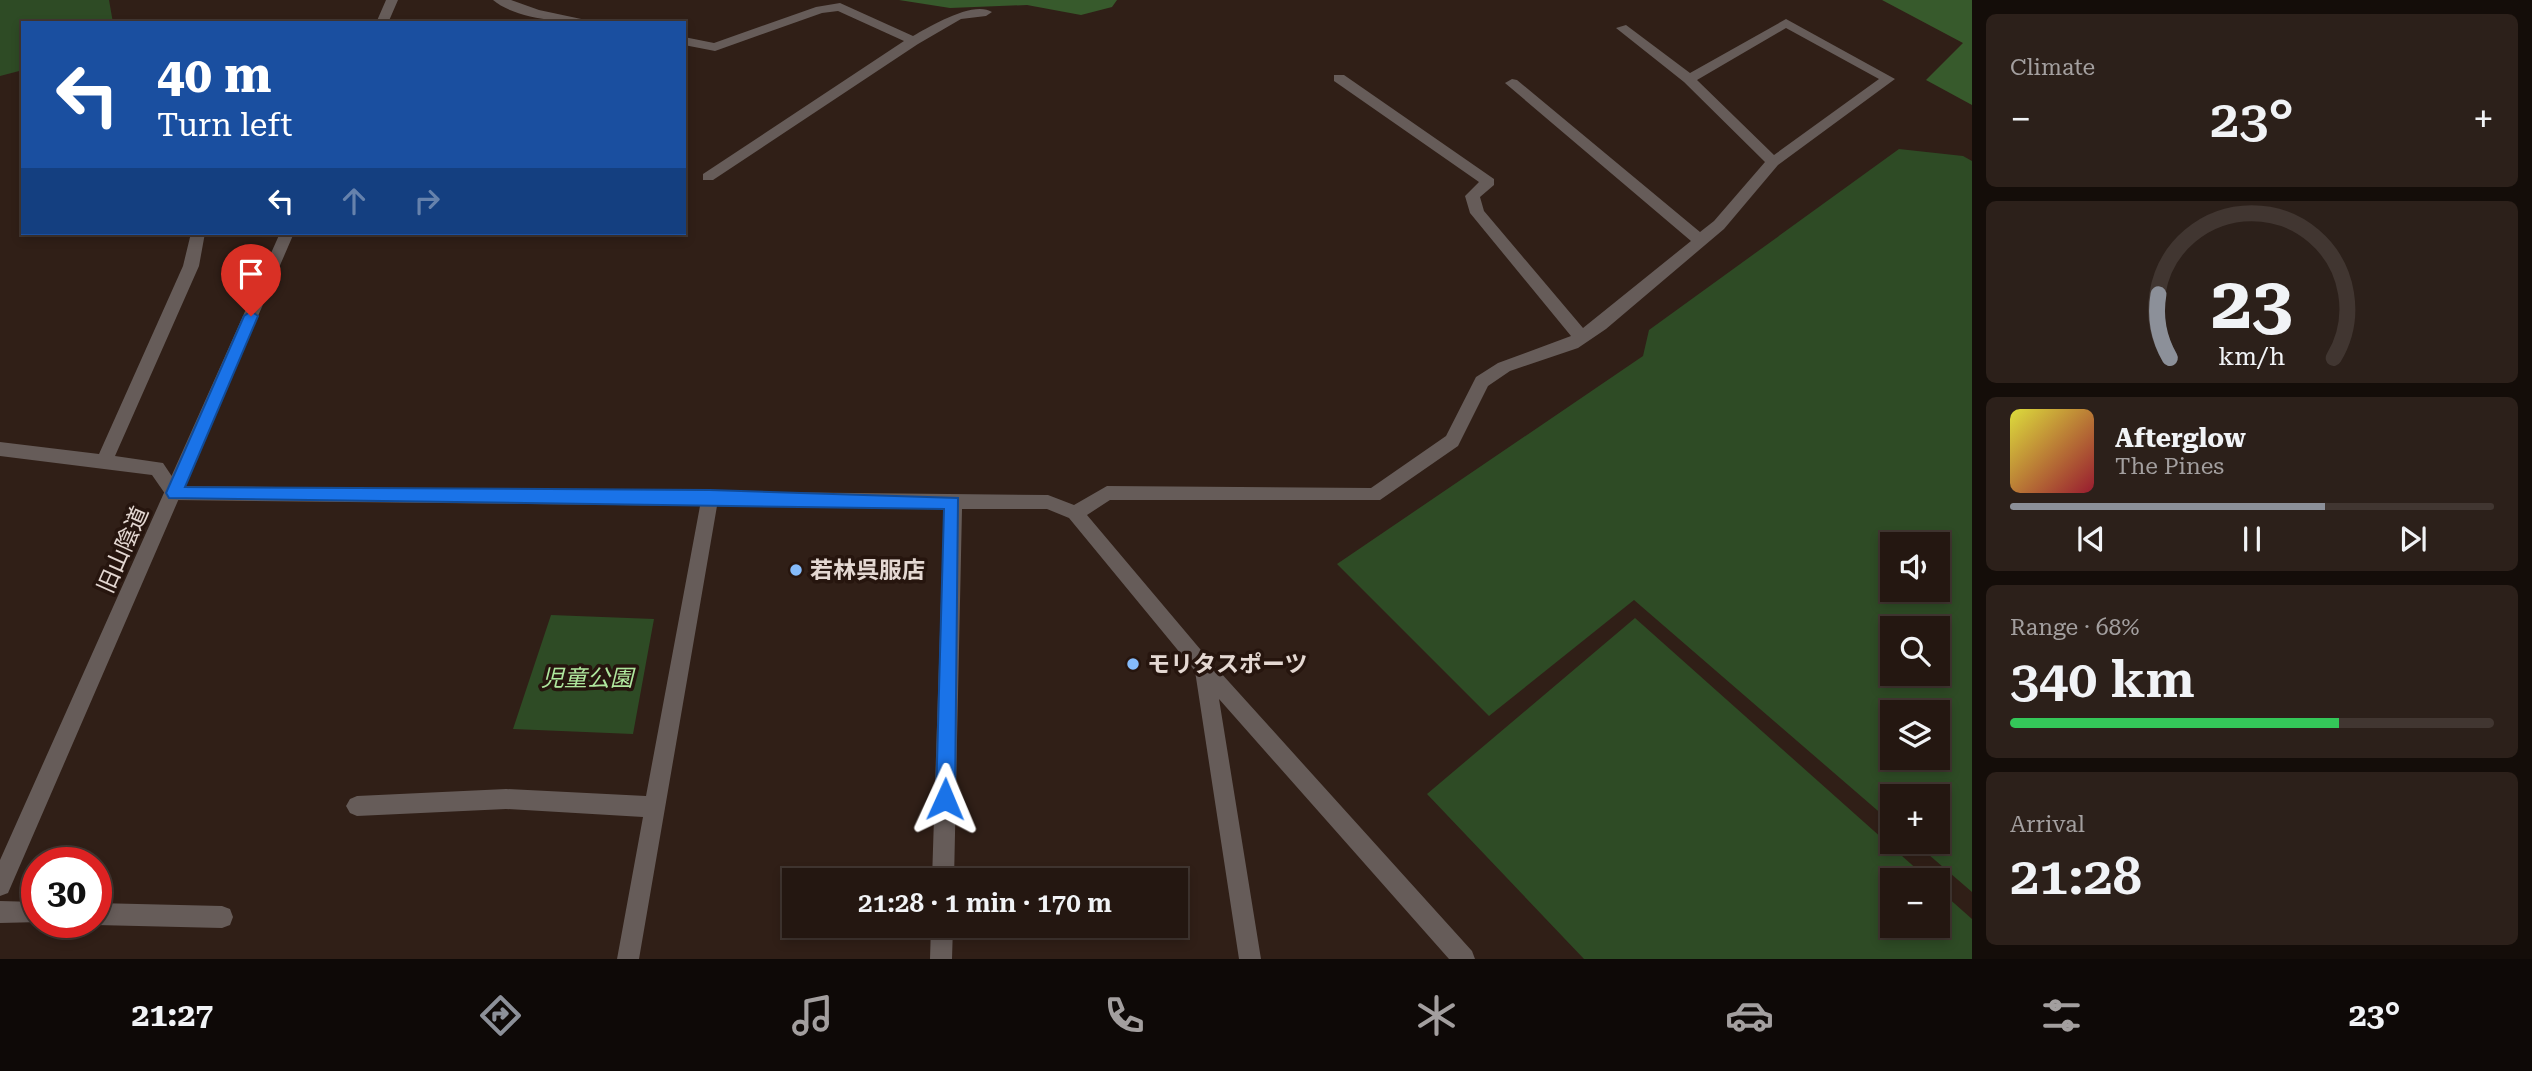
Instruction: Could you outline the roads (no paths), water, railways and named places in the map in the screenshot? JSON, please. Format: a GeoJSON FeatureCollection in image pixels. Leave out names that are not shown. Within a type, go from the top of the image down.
{"type":"FeatureCollection","features":[{"type":"Feature","properties":{"kind":"street"},"geometry":{"type":"LineString","coordinates":[[383,21],[392,0]]}},
{"type":"Feature","properties":{"kind":"street"},"geometry":{"type":"LineString","coordinates":[[499,0],[536,13],[582,21]]}},
{"type":"Feature","properties":{"kind":"street"},"geometry":{"type":"LineString","coordinates":[[686,41],[715,47],[820,10],[840,7],[914,41]]}},
{"type":"Feature","properties":{"kind":"street"},"geometry":{"type":"LineString","coordinates":[[708,177],[914,41],[958,16],[986,12]]}},
{"type":"Feature","properties":{"kind":"street"},"geometry":{"type":"LineString","coordinates":[[1074,513],[1107,493],[1374,495],[1452,440],[1482,382],[1504,367],[1572,344],[1582,338],[1719,225],[1773,162],[1888,79],[1786,23],[1689,79]]}},
{"type":"Feature","properties":{"kind":"street"},"geometry":{"type":"LineString","coordinates":[[1622,28],[1689,79],[1773,162]]}},
{"type":"Feature","properties":{"kind":"street"},"geometry":{"type":"LineString","coordinates":[[1339,78],[1489,182],[1472,196],[1477,213],[1582,338]]}},
{"type":"Feature","properties":{"kind":"street"},"geometry":{"type":"LineString","coordinates":[[1512,83],[1701,241]]}},
{"type":"Feature","properties":{"kind":"street"},"geometry":{"type":"LineString","coordinates":[[104,461],[191,266],[198,235]]}},
{"type":"Feature","properties":{"kind":"street","name":"旧山陰道"},"geometry":{"type":"LineString","coordinates":[[0,885],[287,235]]}},
{"type":"Feature","properties":{"kind":"street"},"geometry":{"type":"LineString","coordinates":[[0,449],[157,468],[174,493],[1048,502],[1074,513],[1204,668],[1464,959]]}},
{"type":"Feature","properties":{"kind":"street"},"geometry":{"type":"LineString","coordinates":[[628,959],[710,497]]}},
{"type":"Feature","properties":{"kind":"street"},"geometry":{"type":"LineString","coordinates":[[943,868],[953,502]]}},
{"type":"Feature","properties":{"kind":"street"},"geometry":{"type":"LineString","coordinates":[[1204,668],[1250,959]]}},
{"type":"Feature","properties":{"kind":"street"},"geometry":{"type":"LineString","coordinates":[[357,806],[506,799],[654,807]]}},
{"type":"Feature","properties":{"kind":"street"},"geometry":{"type":"LineString","coordinates":[[0,912],[21,913]]}},
{"type":"Feature","properties":{"kind":"street"},"geometry":{"type":"LineString","coordinates":[[112,914],[222,917]]}},
{"type":"Feature","properties":{"kind":"street"},"geometry":{"type":"LineString","coordinates":[[941,959],[942,938]]}},
{"type":"Feature","properties":{"kind":"place","name":"若林呉服店"},"geometry":{"type":"Point","coordinates":[796,570]}},
{"type":"Feature","properties":{"kind":"place","name":"モリタスポーツ"},"geometry":{"type":"Point","coordinates":[1133,664]}},
{"type":"Feature","properties":{"kind":"park label","name":"児童公園"},"geometry":{"type":"Point","coordinates":[587,678]}}]}
